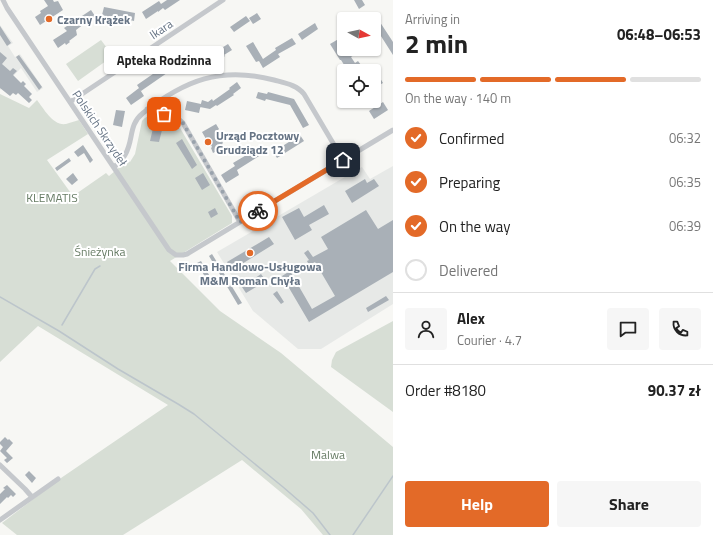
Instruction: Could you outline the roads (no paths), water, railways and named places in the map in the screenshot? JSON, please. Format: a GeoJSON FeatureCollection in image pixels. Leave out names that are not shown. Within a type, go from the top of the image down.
{"type":"FeatureCollection","features":[{"type":"Feature","properties":{"kind":"street","name":"Polskich Skrzydeł"},"geometry":{"type":"LineString","coordinates":[[1,0],[173,254],[180,256],[187,254],[240,222]]}},
{"type":"Feature","properties":{"kind":"street","name":"Ikara"},"geometry":{"type":"LineString","coordinates":[[70,102],[223,0]]}},
{"type":"Feature","properties":{"kind":"street"},"geometry":{"type":"LineString","coordinates":[[114,167],[126,154],[136,120],[147,110],[176,90],[192,83],[215,76],[240,75],[260,77],[293,86],[302,91],[343,160]]}},
{"type":"Feature","properties":{"kind":"street"},"geometry":{"type":"LineString","coordinates":[[147,110],[174,116],[183,123],[240,222],[393,130]]}},
{"type":"Feature","properties":{"kind":"street"},"geometry":{"type":"LineString","coordinates":[[0,465],[25,489],[32,498]]}},
{"type":"Feature","properties":{"kind":"street"},"geometry":{"type":"LineString","coordinates":[[0,520],[58,479]]}},
{"type":"Feature","properties":{"kind":"waterway"},"geometry":{"type":"LineString","coordinates":[[62,325],[95,269],[100,266]]}},
{"type":"Feature","properties":{"kind":"waterway"},"geometry":{"type":"LineString","coordinates":[[0,297],[59,331],[118,369],[194,414],[313,513],[330,535]]}},
{"type":"Feature","properties":{"kind":"waterway"},"geometry":{"type":"LineString","coordinates":[[353,535],[393,476]]}},
{"type":"Feature","properties":{"kind":"place","name":"Czarny Krążek"},"geometry":{"type":"Point","coordinates":[49,19]}},
{"type":"Feature","properties":{"kind":"place","name":"Apteka Rodzinna"},"geometry":{"type":"Point","coordinates":[164,114]}},
{"type":"Feature","properties":{"kind":"place","name":"Urząd Pocztowy Grudziądz 12"},"geometry":{"type":"Point","coordinates":[208,142]}},
{"type":"Feature","properties":{"kind":"place","name":"Firma Handlowo-Usługowa M&M Roman Chyła"},"geometry":{"type":"Point","coordinates":[250,253]}},
{"type":"Feature","properties":{"kind":"park label","name":"KLEMATIS"},"geometry":{"type":"Point","coordinates":[52,197]}},
{"type":"Feature","properties":{"kind":"park label","name":"Śnieżynka"},"geometry":{"type":"Point","coordinates":[100,251]}},
{"type":"Feature","properties":{"kind":"park label","name":"Malwa"},"geometry":{"type":"Point","coordinates":[328,454]}}]}
